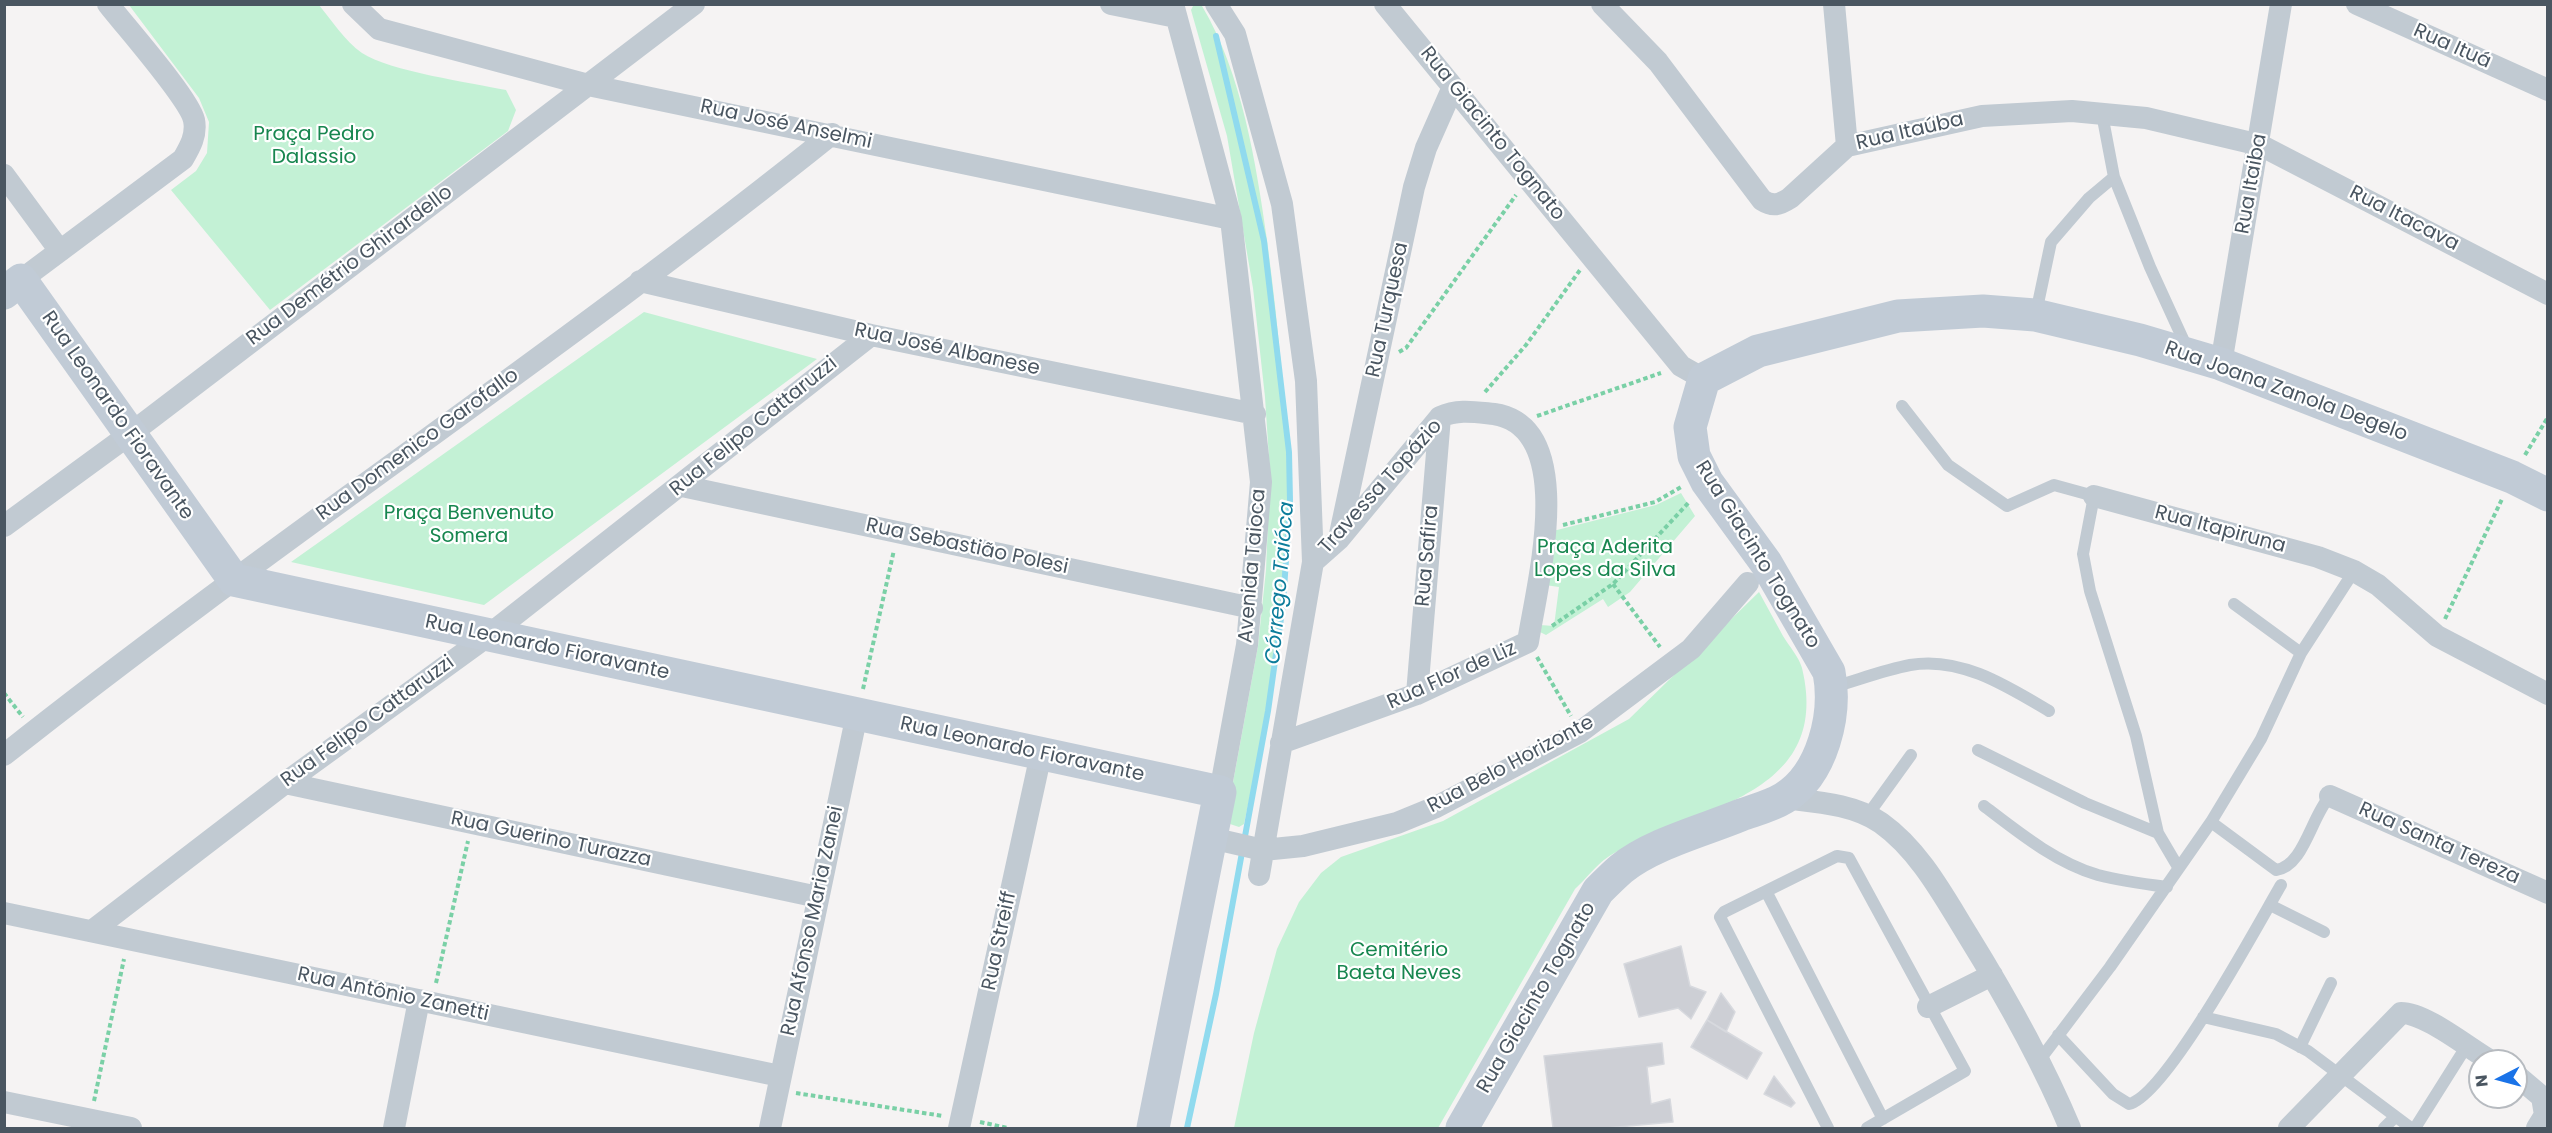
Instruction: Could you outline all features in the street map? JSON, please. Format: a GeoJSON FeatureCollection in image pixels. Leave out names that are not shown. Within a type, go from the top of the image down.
{"type":"FeatureCollection","features":[{"type":"Feature","properties":{"kind":"street"},"geometry":{"type":"LineString","coordinates":[[13,286],[183,159],[194,141],[194,120],[182,97],[108,4]]}},
{"type":"Feature","properties":{"kind":"street","name":"Rua José Anselmi"},"geometry":{"type":"LineString","coordinates":[[353,4],[379,29],[588,85],[832,134],[1231,219]]}},
{"type":"Feature","properties":{"kind":"street","name":"Rua Demétrio Ghirardello"},"geometry":{"type":"LineString","coordinates":[[4,526],[130,434],[694,4]]}},
{"type":"Feature","properties":{"kind":"street"},"geometry":{"type":"LineString","coordinates":[[1111,4],[1175,11]]}},
{"type":"Feature","properties":{"kind":"street"},"geometry":{"type":"LineString","coordinates":[[1216,4],[1235,34],[1282,204],[1306,381],[1313,562],[1281,743],[1238,845],[1259,875]]}},
{"type":"Feature","properties":{"kind":"street","name":"Rua Giacinto Tognato"},"geometry":{"type":"LineString","coordinates":[[1386,4],[1591,255],[1692,372],[1690,427],[1694,456],[1705,479],[1766,562],[1829,672],[1832,687],[1830,715],[1822,750],[1803,781],[1784,798],[1653,850],[1622,868],[1598,891],[1462,1128]]}},
{"type":"Feature","properties":{"kind":"street","name":"Rua Itaúba"},"geometry":{"type":"LineString","coordinates":[[1602,4],[1658,62],[1762,200],[1770,205],[1779,205],[1790,198],[1847,147],[1982,116],[2072,111],[2146,118],[2260,145]]}},
{"type":"Feature","properties":{"kind":"street"},"geometry":{"type":"LineString","coordinates":[[1834,4],[1847,147]]}},
{"type":"Feature","properties":{"kind":"street","name":"Rua Itaiba"},"geometry":{"type":"LineString","coordinates":[[2221,364],[2260,145],[2281,4]]}},
{"type":"Feature","properties":{"kind":"street","name":"Rua Ituá"},"geometry":{"type":"LineString","coordinates":[[2357,4],[2547,90]]}},
{"type":"Feature","properties":{"kind":"street","name":"Avenida Taioca"},"geometry":{"type":"LineString","coordinates":[[1153,1128],[1238,845],[1220,792],[1252,608],[1261,482],[1231,219],[1175,11]]}},
{"type":"Feature","properties":{"kind":"street","name":"Rua Turquesa"},"geometry":{"type":"LineString","coordinates":[[1339,539],[1414,187],[1426,148],[1453,87]]}},
{"type":"Feature","properties":{"kind":"street","name":"Rua Domenico Garofallo"},"geometry":{"type":"LineString","coordinates":[[4,755],[234,580],[640,281],[832,134]]}},
{"type":"Feature","properties":{"kind":"street","name":"Rua Itacava"},"geometry":{"type":"LineString","coordinates":[[2260,145],[2547,294]]}},
{"type":"Feature","properties":{"kind":"street"},"geometry":{"type":"LineString","coordinates":[[4,175],[60,251]]}},
{"type":"Feature","properties":{"kind":"street","name":"Rua José Albanese"},"geometry":{"type":"LineString","coordinates":[[640,281],[871,335],[1255,414]]}},
{"type":"Feature","properties":{"kind":"street","name":"Rua Leonardo Fioravante"},"geometry":{"type":"LineString","coordinates":[[13,286],[130,434],[234,580],[1220,792]]}},
{"type":"Feature","properties":{"kind":"street","name":"Rua Joana Zanola Degelo"},"geometry":{"type":"LineString","coordinates":[[1692,372],[1758,351],[1898,316],[1983,311],[2036,315],[2221,364],[2512,477],[2547,495]]}},
{"type":"Feature","properties":{"kind":"street","name":"Rua Felipo Cattaruzzi"},"geometry":{"type":"LineString","coordinates":[[92,931],[285,783],[489,635],[682,486],[871,335]]}},
{"type":"Feature","properties":{"kind":"street"},"geometry":{"type":"LineString","coordinates":[[1468,411],[1501,415],[1516,423]]}},
{"type":"Feature","properties":{"kind":"street","name":"Travessa Topázio"},"geometry":{"type":"LineString","coordinates":[[1313,562],[1339,539],[1440,417],[1451,412],[1468,411]]}},
{"type":"Feature","properties":{"kind":"street","name":"Rua Safira"},"geometry":{"type":"LineString","coordinates":[[1417,694],[1440,417]]}},
{"type":"Feature","properties":{"kind":"street","name":"Rua Flor de Liz"},"geometry":{"type":"LineString","coordinates":[[1281,743],[1417,694],[1528,642],[1548,497],[1545,471],[1538,450],[1516,423]]}},
{"type":"Feature","properties":{"kind":"street","name":"Rua Sebastião Polesi"},"geometry":{"type":"LineString","coordinates":[[682,486],[1252,608]]}},
{"type":"Feature","properties":{"kind":"street","name":"Rua Itapiruna"},"geometry":{"type":"LineString","coordinates":[[2094,496],[2318,557],[2354,571],[2378,585],[2437,636],[2547,694]]}},
{"type":"Feature","properties":{"kind":"street","name":"Rua Belo Horizonte"},"geometry":{"type":"LineString","coordinates":[[1238,845],[1303,846],[1396,823],[1436,807],[1580,732],[1691,649],[1748,584]]}},
{"type":"Feature","properties":{"kind":"street","name":"Rua Afonso Maria Zanei"},"geometry":{"type":"LineString","coordinates":[[770,1128],[857,714]]}},
{"type":"Feature","properties":{"kind":"street","name":"Rua Streiff"},"geometry":{"type":"LineString","coordinates":[[960,1123],[1041,754]]}},
{"type":"Feature","properties":{"kind":"street","name":"Rua Guerino Turazza"},"geometry":{"type":"LineString","coordinates":[[285,783],[818,897]]}},
{"type":"Feature","properties":{"kind":"street","name":"Rua Santa Tereza"},"geometry":{"type":"LineString","coordinates":[[2330,796],[2547,893]]}},
{"type":"Feature","properties":{"kind":"street"},"geometry":{"type":"LineString","coordinates":[[1784,798],[1834,805],[1867,816],[1880,822],[1913,854],[1937,885],[1992,975],[2039,1060],[2070,1128]]}},
{"type":"Feature","properties":{"kind":"street","name":"Rua Antônio Zanetti"},"geometry":{"type":"LineString","coordinates":[[4,913],[425,1002],[779,1083]]}},
{"type":"Feature","properties":{"kind":"street"},"geometry":{"type":"LineString","coordinates":[[1928,1007],[1992,975]]}},
{"type":"Feature","properties":{"kind":"street"},"geometry":{"type":"LineString","coordinates":[[394,1128],[425,1002]]}},
{"type":"Feature","properties":{"kind":"street"},"geometry":{"type":"LineString","coordinates":[[2289,1128],[2401,1013],[2425,1020],[2470,1049]]}},
{"type":"Feature","properties":{"kind":"street"},"geometry":{"type":"LineString","coordinates":[[2528,1086],[2542,1097],[2546,1106],[2545,1115],[2537,1128]]}},
{"type":"Feature","properties":{"kind":"street"},"geometry":{"type":"LineString","coordinates":[[4,1102],[131,1128]]}},
{"type":"Feature","properties":{"kind":"lane"},"geometry":{"type":"LineString","coordinates":[[2102,114],[2114,177],[2150,267],[2190,354]]}},
{"type":"Feature","properties":{"kind":"lane"},"geometry":{"type":"LineString","coordinates":[[2036,315],[2051,242],[2089,198],[2114,177]]}},
{"type":"Feature","properties":{"kind":"lane","name":"Rua Itapiruna"},"geometry":{"type":"LineString","coordinates":[[1902,406],[1948,465],[2007,506],[2054,485],[2094,496]]}},
{"type":"Feature","properties":{"kind":"lane"},"geometry":{"type":"LineString","coordinates":[[2094,496],[2083,555],[2109,659],[2136,736],[2158,832],[2178,867]]}},
{"type":"Feature","properties":{"kind":"lane"},"geometry":{"type":"LineString","coordinates":[[2039,1060],[2167,887],[2178,867],[2211,822],[2261,739],[2301,653],[2354,571]]}},
{"type":"Feature","properties":{"kind":"lane"},"geometry":{"type":"LineString","coordinates":[[2234,604],[2301,653]]}},
{"type":"Feature","properties":{"kind":"lane"},"geometry":{"type":"LineString","coordinates":[[1832,687],[1910,665],[1939,664],[1965,669],[2003,683],[2049,711]]}},
{"type":"Feature","properties":{"kind":"lane"},"geometry":{"type":"LineString","coordinates":[[1978,750],[2085,803],[2158,832]]}},
{"type":"Feature","properties":{"kind":"lane"},"geometry":{"type":"LineString","coordinates":[[1867,816],[1911,755]]}},
{"type":"Feature","properties":{"kind":"lane"},"geometry":{"type":"LineString","coordinates":[[2211,822],[2276,870],[2287,868],[2295,860],[2322,804],[2330,796]]}},
{"type":"Feature","properties":{"kind":"lane"},"geometry":{"type":"LineString","coordinates":[[1983,806],[2061,859],[2096,874],[2167,887]]}},
{"type":"Feature","properties":{"kind":"lane"},"geometry":{"type":"LineString","coordinates":[[1828,1128],[1720,922],[1724,912],[1837,856],[1849,858],[1928,1007],[1965,1071],[1867,1128]]}},
{"type":"Feature","properties":{"kind":"lane"},"geometry":{"type":"LineString","coordinates":[[2058,1035],[2114,1094],[2129,1104],[2138,1102],[2171,1065],[2203,1017],[2281,885]]}},
{"type":"Feature","properties":{"kind":"lane"},"geometry":{"type":"LineString","coordinates":[[1766,891],[1883,1119]]}},
{"type":"Feature","properties":{"kind":"lane"},"geometry":{"type":"LineString","coordinates":[[2270,904],[2324,932]]}},
{"type":"Feature","properties":{"kind":"lane"},"geometry":{"type":"LineString","coordinates":[[2300,1047],[2331,982]]}},
{"type":"Feature","properties":{"kind":"lane"},"geometry":{"type":"LineString","coordinates":[[2203,1017],[2276,1034],[2300,1047],[2341,1075],[2395,1117],[2413,1128],[2466,1047]]}},
{"type":"Feature","properties":{"kind":"lane"},"geometry":{"type":"LineString","coordinates":[[2384,1128],[2395,1117]]}},
{"type":"Feature","properties":{"kind":"path"},"geometry":{"type":"LineString","coordinates":[[1376,366],[1406,348],[1529,178]]}},
{"type":"Feature","properties":{"kind":"path","name":"Travessa Topázio"},"geometry":{"type":"LineString","coordinates":[[1468,411],[1526,345],[1591,255]]}},
{"type":"Feature","properties":{"kind":"path"},"geometry":{"type":"LineString","coordinates":[[1516,423],[1692,372]]}},
{"type":"Feature","properties":{"kind":"path"},"geometry":{"type":"LineString","coordinates":[[2437,636],[2512,477],[2547,417]]}},
{"type":"Feature","properties":{"kind":"path"},"geometry":{"type":"LineString","coordinates":[[1545,526],[1571,524],[1655,502],[1705,479]]}},
{"type":"Feature","properties":{"kind":"path"},"geometry":{"type":"LineString","coordinates":[[1580,732],[1528,642],[1613,584],[1705,479]]}},
{"type":"Feature","properties":{"kind":"path"},"geometry":{"type":"LineString","coordinates":[[857,714],[898,532]]}},
{"type":"Feature","properties":{"kind":"path"},"geometry":{"type":"LineString","coordinates":[[1613,584],[1673,664]]}},
{"type":"Feature","properties":{"kind":"path"},"geometry":{"type":"LineString","coordinates":[[4,693],[34,732]]}},
{"type":"Feature","properties":{"kind":"path"},"geometry":{"type":"LineString","coordinates":[[425,1002],[472,823]]}},
{"type":"Feature","properties":{"kind":"path"},"geometry":{"type":"LineString","coordinates":[[90,1120],[128,939]]}},
{"type":"Feature","properties":{"kind":"path"},"geometry":{"type":"LineString","coordinates":[[779,1083],[960,1123],[1008,1128]]}},
{"type":"Feature","properties":{"kind":"green space","name":"Praça Pedro Dalassio"},"geometry":{"type":"Polygon","coordinates":[[[129,5],[319,5],[344,37],[362,53],[410,71],[506,90],[516,110],[508,131],[270,310],[171,190],[196,171],[207,153],[209,122],[199,98],[129,5]]]}},
{"type":"Feature","properties":{"kind":"green space"},"geometry":{"type":"Polygon","coordinates":[[[1193,6],[1202,6],[1216,32],[1237,89],[1245,119],[1258,180],[1267,240],[1285,412],[1288,515],[1280,632],[1260,748],[1244,824],[1239,827],[1230,824],[1227,815],[1258,646],[1266,570],[1270,474],[1265,397],[1253,288],[1227,136],[1191,10],[1193,6]]]}},
{"type":"Feature","properties":{"kind":"green space","name":"Praça Benvenuto Somera"},"geometry":{"type":"Polygon","coordinates":[[[644,312],[817,359],[484,605],[291,562],[644,312]]]}},
{"type":"Feature","properties":{"kind":"green space","name":"Praça Aderita Lopes da Silva"},"geometry":{"type":"Polygon","coordinates":[[[1681,493],[1695,516],[1630,592],[1608,607],[1603,599],[1546,635],[1540,632],[1540,625],[1554,626],[1559,587],[1545,585],[1553,531],[1656,505],[1681,493]]]}},
{"type":"Feature","properties":{"kind":"green space","name":"Cemitério Baeta Neves"},"geometry":{"type":"Polygon","coordinates":[[[1759,592],[1802,668],[1806,712],[1796,747],[1776,773],[1747,794],[1641,840],[1608,857],[1575,889],[1438,1128],[1234,1128],[1254,1033],[1277,949],[1299,902],[1321,873],[1341,857],[1443,821],[1629,719],[1759,592]]]}},
{"type":"Feature","properties":{"kind":"building"},"geometry":{"type":"Polygon","coordinates":[[[1681,946],[1690,986],[1706,992],[1691,1019],[1678,1008],[1639,1017],[1624,964],[1681,946]]]}},
{"type":"Feature","properties":{"kind":"building"},"geometry":{"type":"Polygon","coordinates":[[[1721,993],[1735,1012],[1726,1032],[1707,1020],[1721,993]]]}},
{"type":"Feature","properties":{"kind":"building"},"geometry":{"type":"Polygon","coordinates":[[[1707,1020],[1762,1053],[1747,1079],[1691,1047],[1707,1020]]]}},
{"type":"Feature","properties":{"kind":"building"},"geometry":{"type":"Polygon","coordinates":[[[1662,1043],[1664,1064],[1647,1067],[1651,1104],[1670,1099],[1673,1122],[1606,1128],[1553,1128],[1544,1056],[1662,1043]]]}},
{"type":"Feature","properties":{"kind":"building"},"geometry":{"type":"Polygon","coordinates":[[[1774,1076],[1795,1103],[1791,1107],[1764,1094],[1774,1076]]]}},
{"type":"Feature","properties":{"kind":"waterway","name":"Córrego Taióca"},"geometry":{"type":"LineString","coordinates":[[1187,1128],[1216,994],[1268,711],[1283,604],[1290,501],[1289,452],[1264,241],[1216,36]]}}]}
